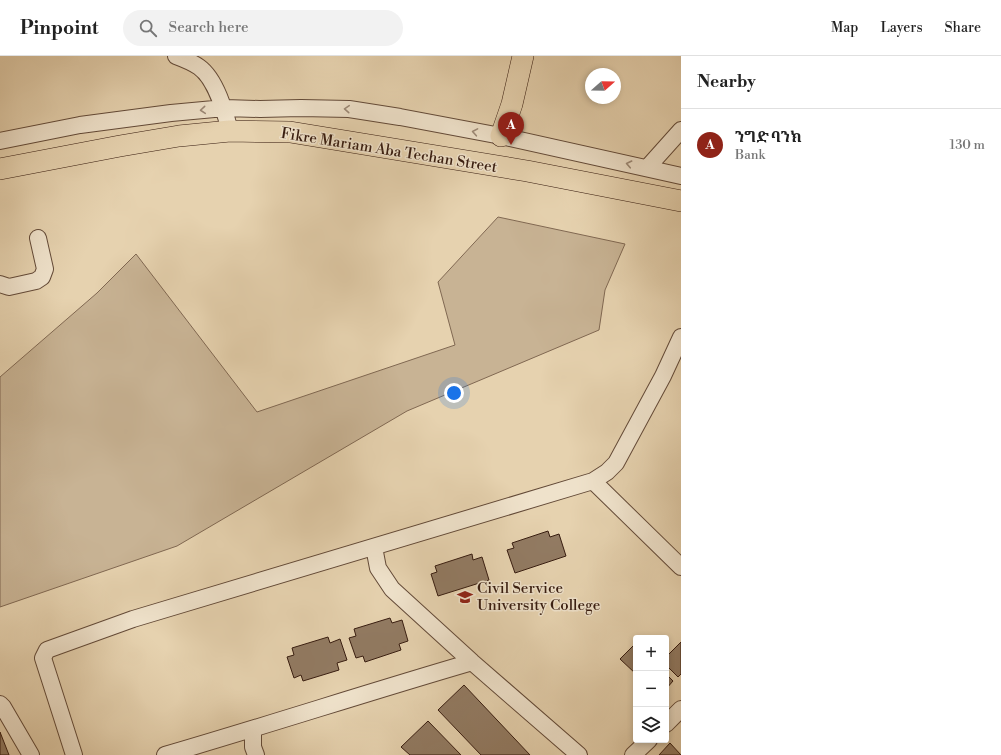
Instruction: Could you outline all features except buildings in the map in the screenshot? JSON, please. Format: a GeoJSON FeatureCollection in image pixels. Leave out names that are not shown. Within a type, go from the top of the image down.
{"type":"FeatureCollection","features":[{"type":"Feature","properties":{"kind":"main road"},"geometry":{"type":"LineString","coordinates":[[501,136],[512,104],[523,56]]}},
{"type":"Feature","properties":{"kind":"main road","name":"Fikre Mariam Aba Techan Street"},"geometry":{"type":"LineString","coordinates":[[0,168],[179,136],[230,131],[290,132],[527,171],[681,201]]}},
{"type":"Feature","properties":{"kind":"street"},"geometry":{"type":"LineString","coordinates":[[176,56],[199,67],[207,75],[225,108],[230,131]]}},
{"type":"Feature","properties":{"kind":"street"},"geometry":{"type":"LineString","coordinates":[[0,141],[80,125],[171,113],[225,108],[260,110],[301,108],[349,109],[501,136],[681,176]]}},
{"type":"Feature","properties":{"kind":"street"},"geometry":{"type":"LineString","coordinates":[[647,168],[681,130]]}},
{"type":"Feature","properties":{"kind":"street"},"geometry":{"type":"LineString","coordinates":[[0,284],[9,287],[36,281],[42,277],[45,269],[38,238]]}},
{"type":"Feature","properties":{"kind":"street"},"geometry":{"type":"LineString","coordinates":[[74,755],[43,658],[47,650],[134,619],[593,480],[607,472],[616,463],[681,337]]}},
{"type":"Feature","properties":{"kind":"street"},"geometry":{"type":"LineString","coordinates":[[593,480],[681,567]]}},
{"type":"Feature","properties":{"kind":"street"},"geometry":{"type":"LineString","coordinates":[[374,547],[378,568],[392,589],[578,755]]}},
{"type":"Feature","properties":{"kind":"street"},"geometry":{"type":"LineString","coordinates":[[165,755],[472,662]]}},
{"type":"Feature","properties":{"kind":"street"},"geometry":{"type":"LineString","coordinates":[[0,704],[31,755]]}},
{"type":"Feature","properties":{"kind":"street"},"geometry":{"type":"LineString","coordinates":[[669,721],[681,710]]}},
{"type":"Feature","properties":{"kind":"street"},"geometry":{"type":"LineString","coordinates":[[253,729],[252,747],[256,755]]}},
{"type":"Feature","properties":{"kind":"street"},"geometry":{"type":"LineString","coordinates":[[633,755],[646,743]]}},
{"type":"Feature","properties":{"kind":"shaded area"},"geometry":{"type":"Polygon","coordinates":[[[498,217],[625,244],[605,290],[599,330],[407,411],[177,546],[0,607],[0,377],[97,293],[136,254],[257,412],[455,345],[438,282],[498,217]]]}},
{"type":"Feature","properties":{"kind":"place","name":"ንግድ ባንክ"},"geometry":{"type":"Point","coordinates":[511,145]}},
{"type":"Feature","properties":{"kind":"place","name":"Civil Service University College"},"geometry":{"type":"Point","coordinates":[465,597]}}]}
